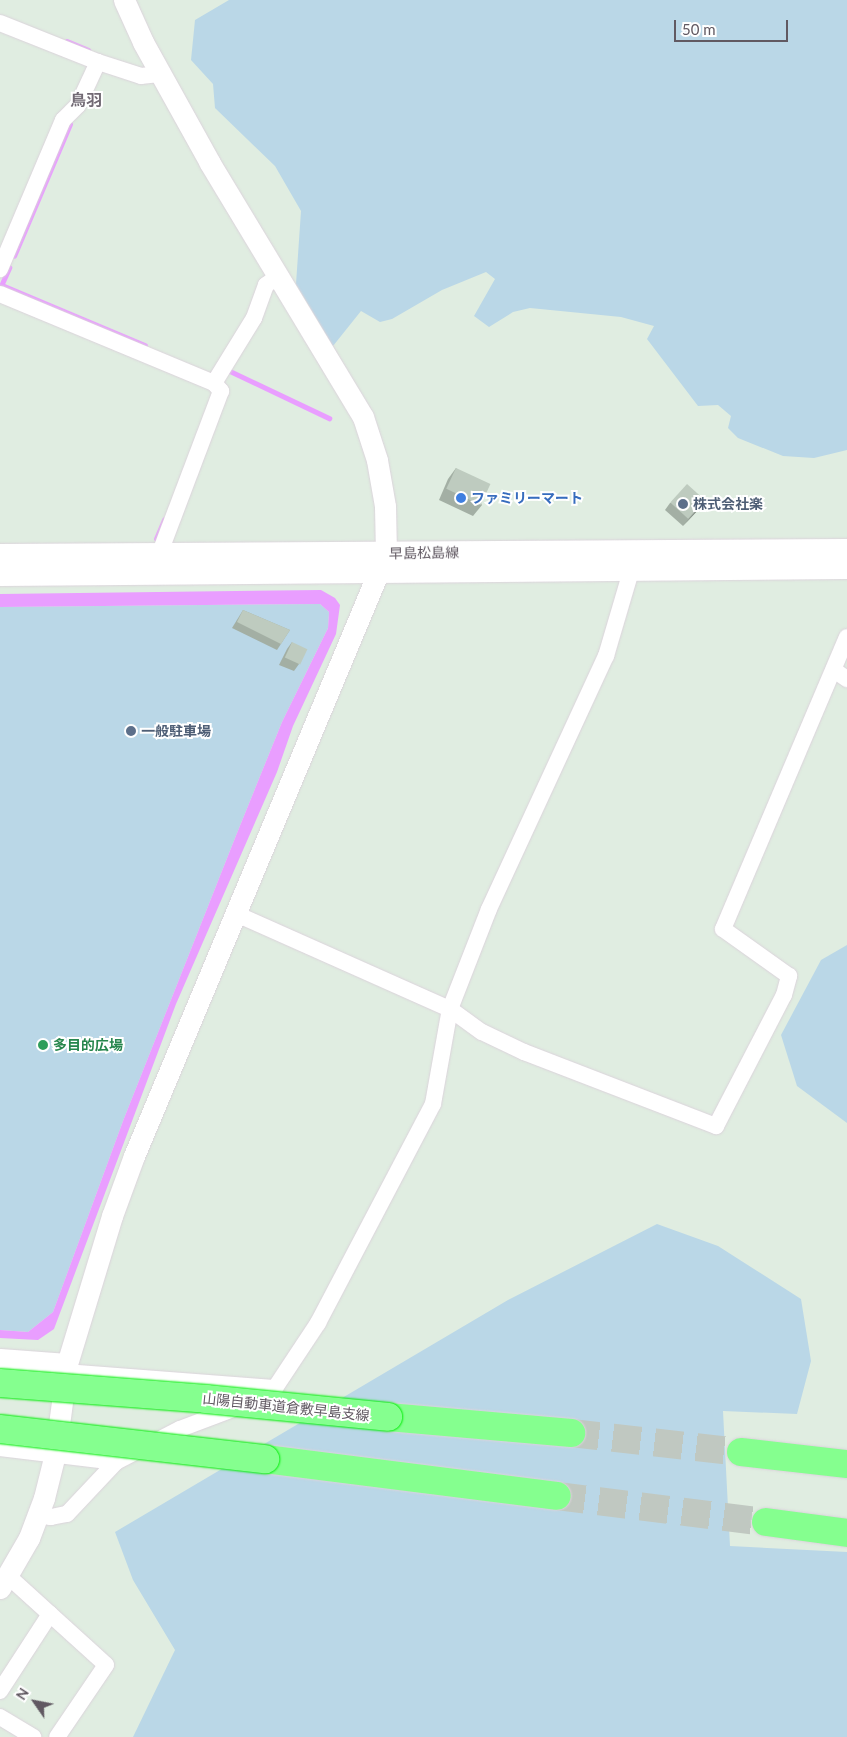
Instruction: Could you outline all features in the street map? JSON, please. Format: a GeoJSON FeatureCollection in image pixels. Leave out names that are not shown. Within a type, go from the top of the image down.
{"type":"FeatureCollection","features":[{"type":"Feature","properties":{"kind":"highway","name":"山陽自動車道倉敷早島支線"},"geometry":{"type":"LineString","coordinates":[[0,1383],[206,1399],[571,1434]]}},
{"type":"Feature","properties":{"kind":"highway"},"geometry":{"type":"LineString","coordinates":[[0,1429],[265,1459],[557,1496]]}},
{"type":"Feature","properties":{"kind":"highway"},"geometry":{"type":"LineString","coordinates":[[741,1452],[847,1464]]}},
{"type":"Feature","properties":{"kind":"highway"},"geometry":{"type":"LineString","coordinates":[[766,1522],[847,1533]]}},
{"type":"Feature","properties":{"kind":"main road","name":"早島松島線"},"geometry":{"type":"LineString","coordinates":[[0,574],[847,551]]}},
{"type":"Feature","properties":{"kind":"main road","name":"早島松島線"},"geometry":{"type":"LineString","coordinates":[[0,556],[159,556],[631,570],[847,567]]}},
{"type":"Feature","properties":{"kind":"street"},"geometry":{"type":"LineString","coordinates":[[57,1737],[106,1665],[50,1614],[4,1582],[38,1514],[55,1454],[66,1368],[131,1165],[234,913],[383,563],[385,506],[377,460],[363,417],[277,277],[161,74],[124,0]]}},
{"type":"Feature","properties":{"kind":"street"},"geometry":{"type":"LineString","coordinates":[[0,23],[98,62],[141,76],[161,74]]}},
{"type":"Feature","properties":{"kind":"street"},"geometry":{"type":"LineString","coordinates":[[0,269],[63,120],[78,105],[98,62]]}},
{"type":"Feature","properties":{"kind":"street"},"geometry":{"type":"LineString","coordinates":[[159,556],[218,383],[254,318],[266,285],[277,277]]}},
{"type":"Feature","properties":{"kind":"street"},"geometry":{"type":"LineString","coordinates":[[0,294],[218,383]]}},
{"type":"Feature","properties":{"kind":"street"},"geometry":{"type":"LineString","coordinates":[[38,1514],[51,1517],[67,1514],[116,1462],[180,1429],[262,1398],[276,1388],[332,1298],[433,1104],[450,1009],[490,909],[606,656],[631,570]]}},
{"type":"Feature","properties":{"kind":"street"},"geometry":{"type":"LineString","coordinates":[[234,913],[450,1009],[482,1032],[524,1052],[716,1126],[784,995],[789,976],[723,929],[841,675],[847,636]]}},
{"type":"Feature","properties":{"kind":"street"},"geometry":{"type":"LineString","coordinates":[[0,1359],[66,1368],[276,1388]]}},
{"type":"Feature","properties":{"kind":"street"},"geometry":{"type":"LineString","coordinates":[[0,1448],[116,1462]]}},
{"type":"Feature","properties":{"kind":"street"},"geometry":{"type":"LineString","coordinates":[[0,1691],[50,1614]]}},
{"type":"Feature","properties":{"kind":"street"},"geometry":{"type":"LineString","coordinates":[[0,1718],[33,1737]]}},
{"type":"Feature","properties":{"kind":"shaded area"},"geometry":{"type":"Polygon","coordinates":[[[229,0],[847,0],[847,450],[814,458],[783,456],[738,438],[728,428],[731,416],[718,405],[698,406],[647,339],[654,326],[621,317],[530,308],[513,312],[489,327],[474,316],[495,279],[486,272],[442,290],[392,319],[380,322],[361,311],[333,346],[296,284],[301,211],[275,166],[215,108],[213,84],[191,60],[195,20],[229,0]]]}},
{"type":"Feature","properties":{"kind":"shaded area"},"geometry":{"type":"Polygon","coordinates":[[[321,590],[335,598],[340,605],[336,634],[293,726],[277,772],[176,1004],[54,1329],[38,1340],[0,1338],[0,1330],[28,1332],[53,1312],[123,1121],[235,838],[282,722],[328,628],[329,612],[320,604],[0,607],[0,594],[321,590]]]}},
{"type":"Feature","properties":{"kind":"shaded area"},"geometry":{"type":"Polygon","coordinates":[[[320,604],[329,612],[328,628],[282,722],[235,838],[123,1121],[53,1312],[28,1332],[0,1330],[0,607],[320,604]]]}},
{"type":"Feature","properties":{"kind":"shaded area"},"geometry":{"type":"Polygon","coordinates":[[[847,945],[847,1123],[797,1086],[781,1035],[821,960],[847,945]]]}},
{"type":"Feature","properties":{"kind":"shaded area"},"geometry":{"type":"Polygon","coordinates":[[[657,1224],[718,1246],[801,1299],[811,1361],[797,1414],[723,1411],[730,1546],[847,1552],[847,1737],[133,1737],[175,1650],[133,1580],[115,1532],[508,1300],[657,1224]]]}},
{"type":"Feature","properties":{"kind":"building"},"geometry":{"type":"Polygon","coordinates":[[[456,468],[490,484],[481,505],[446,489],[456,468]]]}},
{"type":"Feature","properties":{"kind":"building"},"geometry":{"type":"Polygon","coordinates":[[[687,484],[705,500],[688,519],[670,503],[687,484]]]}},
{"type":"Feature","properties":{"kind":"building"},"geometry":{"type":"Polygon","coordinates":[[[243,610],[290,630],[281,644],[237,622],[243,610]]]}},
{"type":"Feature","properties":{"kind":"building"},"geometry":{"type":"Polygon","coordinates":[[[292,642],[307,649],[300,665],[285,657],[292,642]]]}},
{"type":"Feature","properties":{"kind":"waterway"},"geometry":{"type":"LineString","coordinates":[[67,41],[88,50]]}},
{"type":"Feature","properties":{"kind":"waterway"},"geometry":{"type":"LineString","coordinates":[[14,256],[70,124]]}},
{"type":"Feature","properties":{"kind":"waterway"},"geometry":{"type":"LineString","coordinates":[[1,286],[9,268]]}},
{"type":"Feature","properties":{"kind":"waterway"},"geometry":{"type":"LineString","coordinates":[[2,285],[145,345]]}},
{"type":"Feature","properties":{"kind":"waterway"},"geometry":{"type":"LineString","coordinates":[[230,371],[329,418]]}},
{"type":"Feature","properties":{"kind":"waterway"},"geometry":{"type":"LineString","coordinates":[[156,539],[164,520]]}},
{"type":"Feature","properties":{"kind":"tunnel"},"geometry":{"type":"LineString","coordinates":[[571,1433],[741,1452]]}},
{"type":"Feature","properties":{"kind":"tunnel"},"geometry":{"type":"LineString","coordinates":[[557,1496],[766,1522]]}},
{"type":"Feature","properties":{"kind":"place","name":"ファミリーマート"},"geometry":{"type":"Point","coordinates":[461,498]}},
{"type":"Feature","properties":{"kind":"place","name":"株式会社楽"},"geometry":{"type":"Point","coordinates":[683,504]}},
{"type":"Feature","properties":{"kind":"place","name":"一般駐車場"},"geometry":{"type":"Point","coordinates":[131,731]}},
{"type":"Feature","properties":{"kind":"place","name":"多目的広場"},"geometry":{"type":"Point","coordinates":[43,1045]}},
{"type":"Feature","properties":{"kind":"district","name":"鳥羽"},"geometry":{"type":"Point","coordinates":[86,100]}}]}
